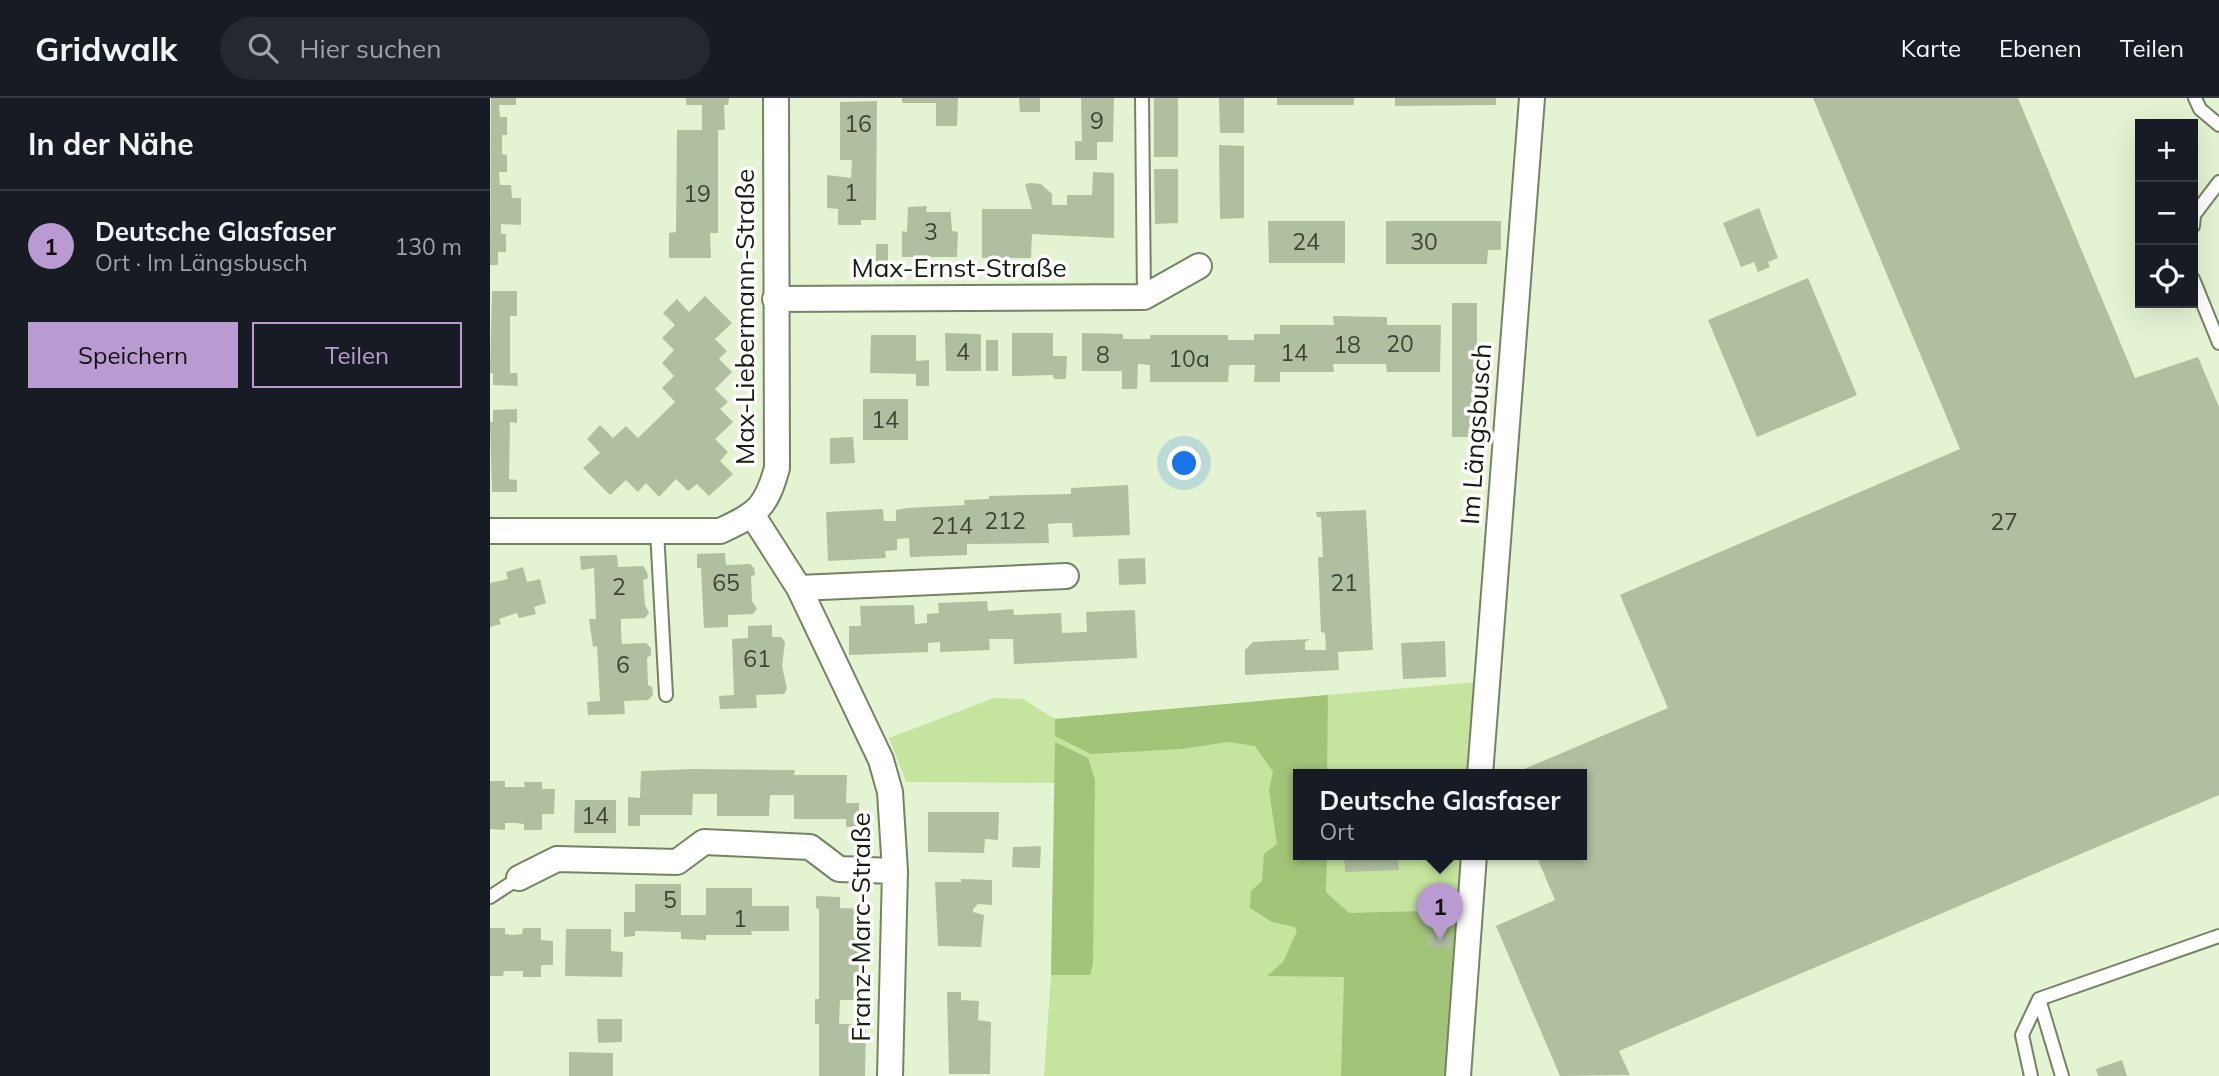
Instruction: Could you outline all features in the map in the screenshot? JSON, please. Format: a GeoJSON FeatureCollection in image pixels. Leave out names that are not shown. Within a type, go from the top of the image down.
{"type":"FeatureCollection","features":[{"type":"Feature","properties":{"kind":"street","name":"Max-Liebermann-Straße"},"geometry":{"type":"LineString","coordinates":[[753,516],[769,496],[777,468],[776,98]]}},
{"type":"Feature","properties":{"kind":"street","name":"Im Längsbusch"},"geometry":{"type":"LineString","coordinates":[[1480,769],[1532,98]]}},
{"type":"Feature","properties":{"kind":"street","name":"Max-Ernst-Straße"},"geometry":{"type":"LineString","coordinates":[[775,299],[1144,297],[1199,266]]}},
{"type":"Feature","properties":{"kind":"street"},"geometry":{"type":"LineString","coordinates":[[490,531],[720,531],[753,516]]}},
{"type":"Feature","properties":{"kind":"street","name":"Franz-Marc-Straße"},"geometry":{"type":"LineString","coordinates":[[753,516],[799,588],[881,760],[890,792],[895,871],[890,1076]]}},
{"type":"Feature","properties":{"kind":"street"},"geometry":{"type":"LineString","coordinates":[[799,588],[1066,576]]}},
{"type":"Feature","properties":{"kind":"street"},"geometry":{"type":"LineString","coordinates":[[519,878],[557,859],[677,862],[704,842],[810,847],[839,869],[895,871]]}},
{"type":"Feature","properties":{"kind":"street"},"geometry":{"type":"LineString","coordinates":[[1458,1076],[1474,860]]}},
{"type":"Feature","properties":{"kind":"lane"},"geometry":{"type":"LineString","coordinates":[[1142,98],[1144,297]]}},
{"type":"Feature","properties":{"kind":"lane"},"geometry":{"type":"LineString","coordinates":[[2195,98],[2200,109],[2219,125]]}},
{"type":"Feature","properties":{"kind":"lane"},"geometry":{"type":"LineString","coordinates":[[2198,210],[2219,182]]}},
{"type":"Feature","properties":{"kind":"lane"},"geometry":{"type":"LineString","coordinates":[[2198,291],[2219,343]]}},
{"type":"Feature","properties":{"kind":"lane"},"geometry":{"type":"LineString","coordinates":[[657,531],[666,695]]}},
{"type":"Feature","properties":{"kind":"lane"},"geometry":{"type":"LineString","coordinates":[[490,897],[519,878]]}},
{"type":"Feature","properties":{"kind":"lane"},"geometry":{"type":"LineString","coordinates":[[2031,1076],[2022,1035],[2039,999],[2219,936]]}},
{"type":"Feature","properties":{"kind":"lane"},"geometry":{"type":"LineString","coordinates":[[2039,999],[2062,1076]]}},
{"type":"Feature","properties":{"kind":"shaded area"},"geometry":{"type":"Polygon","coordinates":[[[1476,682],[1470,769],[1293,769],[1293,860],[1464,860],[1449,1076],[1044,1076],[1051,975],[1055,783],[906,782],[889,738],[994,698],[1023,699],[1055,719],[1476,682]]]}},
{"type":"Feature","properties":{"kind":"shaded area"},"geometry":{"type":"Polygon","coordinates":[[[1328,695],[1327,769],[1293,769],[1293,860],[1327,860],[1326,892],[1349,913],[1461,910],[1449,1076],[1341,1076],[1344,977],[1267,976],[1283,962],[1297,931],[1295,927],[1272,922],[1250,908],[1251,891],[1262,881],[1264,854],[1277,844],[1269,790],[1273,772],[1255,746],[1228,742],[1182,749],[1091,754],[1055,736],[1055,719],[1328,695]]]}},
{"type":"Feature","properties":{"kind":"shaded area"},"geometry":{"type":"Polygon","coordinates":[[[1055,742],[1088,758],[1095,780],[1093,964],[1090,975],[1051,975],[1055,742]]]}},
{"type":"Feature","properties":{"kind":"building"},"geometry":{"type":"Polygon","coordinates":[[[491,98],[516,98],[516,105],[499,105],[500,117],[507,117],[507,135],[502,135],[502,154],[507,155],[507,172],[499,172],[500,185],[511,185],[512,198],[521,198],[521,225],[501,224],[501,234],[506,234],[506,252],[498,252],[498,265],[490,265],[491,98]]]}},
{"type":"Feature","properties":{"kind":"building"},"geometry":{"type":"Polygon","coordinates":[[[686,98],[729,98],[728,105],[724,105],[725,130],[718,130],[718,233],[710,233],[711,258],[669,258],[669,233],[676,232],[677,130],[702,130],[702,105],[686,105],[686,98]]]}},
{"type":"Feature","properties":{"kind":"building"},"geometry":{"type":"Polygon","coordinates":[[[902,98],[958,98],[957,126],[936,126],[936,103],[902,103],[902,98]]]}},
{"type":"Feature","properties":{"kind":"building"},"geometry":{"type":"Polygon","coordinates":[[[1019,98],[1040,98],[1040,112],[1020,112],[1019,98]]]}},
{"type":"Feature","properties":{"kind":"building"},"geometry":{"type":"Polygon","coordinates":[[[1081,98],[1114,98],[1113,142],[1097,142],[1097,160],[1075,160],[1075,141],[1082,141],[1081,98]]]}},
{"type":"Feature","properties":{"kind":"building"},"geometry":{"type":"Polygon","coordinates":[[[1154,98],[1178,98],[1178,157],[1154,157],[1154,98]]]}},
{"type":"Feature","properties":{"kind":"building"},"geometry":{"type":"Polygon","coordinates":[[[1219,98],[1244,98],[1244,133],[1220,133],[1219,98]]]}},
{"type":"Feature","properties":{"kind":"building"},"geometry":{"type":"Polygon","coordinates":[[[1277,98],[1354,98],[1354,105],[1277,105],[1277,98]]]}},
{"type":"Feature","properties":{"kind":"building"},"geometry":{"type":"Polygon","coordinates":[[[1395,98],[1496,98],[1496,105],[1395,106],[1395,98]]]}},
{"type":"Feature","properties":{"kind":"building"},"geometry":{"type":"Polygon","coordinates":[[[1813,98],[2018,98],[2135,378],[2198,357],[2219,407],[2219,795],[1619,1051],[1630,1075],[1560,1076],[1496,926],[1555,900],[1538,860],[1587,860],[1587,769],[1524,769],[1668,708],[1620,595],[1960,449],[1813,98]]]}},
{"type":"Feature","properties":{"kind":"building"},"geometry":{"type":"Polygon","coordinates":[[[877,101],[876,220],[861,220],[861,225],[838,225],[838,209],[827,208],[827,175],[851,178],[852,160],[840,160],[840,102],[877,101]]]}},
{"type":"Feature","properties":{"kind":"building"},"geometry":{"type":"Polygon","coordinates":[[[1219,145],[1244,146],[1244,218],[1220,219],[1219,145]]]}},
{"type":"Feature","properties":{"kind":"building"},"geometry":{"type":"Polygon","coordinates":[[[1154,169],[1178,169],[1178,223],[1155,224],[1154,169]]]}},
{"type":"Feature","properties":{"kind":"building"},"geometry":{"type":"Polygon","coordinates":[[[1093,172],[1114,173],[1114,238],[1032,234],[1031,258],[982,258],[982,209],[1032,209],[1025,184],[1031,183],[1041,184],[1052,194],[1052,205],[1067,205],[1067,195],[1092,195],[1093,172]]]}},
{"type":"Feature","properties":{"kind":"building"},"geometry":{"type":"Polygon","coordinates":[[[950,204],[952,231],[958,232],[957,257],[902,257],[902,231],[907,232],[908,207],[927,206],[926,212],[950,212],[950,204]]]}},
{"type":"Feature","properties":{"kind":"building"},"geometry":{"type":"Polygon","coordinates":[[[1759,208],[1778,258],[1768,262],[1770,267],[1758,272],[1754,262],[1741,267],[1723,223],[1759,208]]]}},
{"type":"Feature","properties":{"kind":"building"},"geometry":{"type":"Polygon","coordinates":[[[1268,221],[1345,221],[1345,263],[1269,263],[1268,221]]]}},
{"type":"Feature","properties":{"kind":"building"},"geometry":{"type":"Polygon","coordinates":[[[1386,221],[1501,221],[1501,250],[1488,250],[1487,264],[1386,264],[1386,221]]]}},
{"type":"Feature","properties":{"kind":"building"},"geometry":{"type":"Polygon","coordinates":[[[876,244],[888,244],[888,265],[876,265],[876,244]]]}},
{"type":"Feature","properties":{"kind":"building"},"geometry":{"type":"Polygon","coordinates":[[[1808,278],[1857,395],[1757,437],[1708,320],[1808,278]]]}},
{"type":"Feature","properties":{"kind":"building"},"geometry":{"type":"Polygon","coordinates":[[[492,291],[517,291],[517,316],[510,316],[510,373],[517,373],[518,386],[493,385],[493,373],[490,373],[492,291]]]}},
{"type":"Feature","properties":{"kind":"building"},"geometry":{"type":"Polygon","coordinates":[[[705,296],[732,323],[715,339],[727,351],[719,359],[732,372],[715,389],[728,402],[720,409],[733,422],[715,439],[728,452],[720,461],[733,474],[709,496],[697,484],[688,491],[676,479],[659,497],[646,483],[638,492],[626,480],[610,495],[583,468],[600,453],[587,439],[600,425],[613,438],[626,426],[638,438],[675,402],[662,388],[674,376],[662,363],[674,350],[662,338],[675,325],[663,313],[677,299],[689,312],[705,296]]]}},
{"type":"Feature","properties":{"kind":"building"},"geometry":{"type":"Polygon","coordinates":[[[1452,303],[1477,303],[1477,437],[1452,437],[1452,303]]]}},
{"type":"Feature","properties":{"kind":"building"},"geometry":{"type":"Polygon","coordinates":[[[1333,316],[1387,317],[1387,325],[1441,325],[1440,372],[1387,372],[1386,364],[1333,364],[1334,372],[1280,372],[1280,382],[1254,382],[1255,365],[1229,365],[1228,382],[1150,382],[1150,365],[1138,364],[1137,389],[1122,389],[1122,371],[1082,371],[1082,333],[1123,334],[1123,339],[1150,339],[1150,335],[1228,335],[1228,340],[1254,340],[1254,334],[1280,334],[1280,325],[1334,325],[1333,316]]]}},
{"type":"Feature","properties":{"kind":"building"},"geometry":{"type":"Polygon","coordinates":[[[945,333],[981,334],[981,371],[946,371],[945,333]]]}},
{"type":"Feature","properties":{"kind":"building"},"geometry":{"type":"Polygon","coordinates":[[[1012,333],[1053,333],[1053,356],[1067,356],[1066,379],[1054,379],[1053,375],[1012,376],[1012,333]]]}},
{"type":"Feature","properties":{"kind":"building"},"geometry":{"type":"Polygon","coordinates":[[[871,335],[916,335],[916,361],[929,360],[929,386],[916,386],[916,374],[870,373],[871,335]]]}},
{"type":"Feature","properties":{"kind":"building"},"geometry":{"type":"Polygon","coordinates":[[[986,340],[998,340],[998,371],[986,371],[986,340]]]}},
{"type":"Feature","properties":{"kind":"building"},"geometry":{"type":"Polygon","coordinates":[[[863,399],[908,399],[908,440],[863,440],[863,399]]]}},
{"type":"Feature","properties":{"kind":"building"},"geometry":{"type":"Polygon","coordinates":[[[517,409],[517,423],[510,422],[509,479],[517,480],[517,492],[492,492],[490,422],[493,422],[493,410],[517,409]]]}},
{"type":"Feature","properties":{"kind":"building"},"geometry":{"type":"Polygon","coordinates":[[[853,437],[855,463],[830,464],[830,438],[853,437]]]}},
{"type":"Feature","properties":{"kind":"building"},"geometry":{"type":"Polygon","coordinates":[[[1128,485],[1130,535],[1073,537],[1072,523],[1048,524],[1049,543],[967,544],[967,555],[910,557],[909,538],[897,539],[897,550],[885,551],[886,558],[828,561],[826,512],[883,509],[884,521],[896,521],[896,510],[908,508],[965,505],[964,500],[989,499],[989,496],[1071,494],[1071,488],[1128,485]]]}},
{"type":"Feature","properties":{"kind":"building"},"geometry":{"type":"Polygon","coordinates":[[[1366,510],[1373,650],[1338,652],[1339,670],[1245,675],[1245,650],[1253,642],[1310,639],[1305,642],[1305,650],[1326,650],[1325,633],[1321,632],[1318,557],[1323,557],[1321,517],[1317,517],[1316,512],[1366,510]]]}},
{"type":"Feature","properties":{"kind":"building"},"geometry":{"type":"Polygon","coordinates":[[[725,553],[726,565],[750,564],[754,568],[755,575],[751,576],[752,601],[757,609],[753,614],[728,615],[728,627],[704,628],[701,568],[697,568],[697,554],[725,553]]]}},
{"type":"Feature","properties":{"kind":"building"},"geometry":{"type":"Polygon","coordinates":[[[617,555],[618,567],[643,566],[647,572],[648,578],[643,580],[645,605],[649,613],[645,618],[621,619],[621,631],[622,644],[646,643],[651,648],[651,655],[647,658],[648,685],[652,687],[653,695],[648,700],[624,701],[625,714],[588,715],[587,702],[600,701],[597,646],[593,647],[589,619],[596,619],[594,568],[581,570],[580,556],[617,555]]]}},
{"type":"Feature","properties":{"kind":"building"},"geometry":{"type":"Polygon","coordinates":[[[1145,558],[1146,584],[1119,585],[1118,559],[1145,558]]]}},
{"type":"Feature","properties":{"kind":"building"},"geometry":{"type":"Polygon","coordinates":[[[523,567],[527,582],[540,579],[546,603],[534,607],[536,614],[519,618],[517,613],[499,619],[501,624],[490,627],[490,583],[508,579],[506,572],[523,567]]]}},
{"type":"Feature","properties":{"kind":"building"},"geometry":{"type":"Polygon","coordinates":[[[987,601],[988,611],[1013,609],[1014,615],[1061,613],[1062,633],[1087,632],[1086,612],[1135,610],[1137,658],[1014,664],[1013,639],[989,639],[990,650],[940,652],[940,642],[928,643],[928,652],[849,655],[849,626],[861,626],[860,606],[914,605],[915,624],[927,623],[927,614],[939,613],[938,603],[987,601]]]}},
{"type":"Feature","properties":{"kind":"building"},"geometry":{"type":"Polygon","coordinates":[[[772,625],[772,637],[781,637],[785,642],[782,666],[787,689],[784,694],[756,695],[757,708],[720,709],[719,696],[734,695],[732,639],[748,638],[748,626],[772,625]]]}},
{"type":"Feature","properties":{"kind":"building"},"geometry":{"type":"Polygon","coordinates":[[[1445,641],[1446,677],[1403,679],[1401,643],[1445,641]]]}},
{"type":"Feature","properties":{"kind":"building"},"geometry":{"type":"Polygon","coordinates":[[[795,770],[794,775],[847,775],[846,803],[859,803],[859,827],[846,827],[846,819],[794,819],[794,795],[770,795],[769,816],[717,816],[717,794],[693,794],[692,815],[640,815],[640,826],[628,826],[628,797],[640,798],[641,771],[795,770]]]}},
{"type":"Feature","properties":{"kind":"building"},"geometry":{"type":"Polygon","coordinates":[[[490,781],[505,781],[505,787],[525,787],[524,782],[542,782],[542,789],[555,789],[554,814],[542,814],[542,830],[524,830],[524,824],[515,823],[505,823],[505,830],[490,829],[490,781]]]}},
{"type":"Feature","properties":{"kind":"building"},"geometry":{"type":"Polygon","coordinates":[[[575,800],[616,800],[616,833],[574,833],[575,800]]]}},
{"type":"Feature","properties":{"kind":"building"},"geometry":{"type":"Polygon","coordinates":[[[928,812],[999,812],[998,840],[985,839],[984,853],[928,852],[928,812]]]}},
{"type":"Feature","properties":{"kind":"building"},"geometry":{"type":"Polygon","coordinates":[[[1041,846],[1040,868],[1012,867],[1013,847],[1041,846]]]}},
{"type":"Feature","properties":{"kind":"building"},"geometry":{"type":"Polygon","coordinates":[[[1344,860],[1398,860],[1399,870],[1345,872],[1344,860]]]}},
{"type":"Feature","properties":{"kind":"building"},"geometry":{"type":"Polygon","coordinates":[[[961,879],[992,880],[992,905],[978,904],[973,909],[973,912],[984,915],[981,947],[938,946],[935,882],[961,882],[961,879]]]}},
{"type":"Feature","properties":{"kind":"building"},"geometry":{"type":"Polygon","coordinates":[[[635,884],[681,884],[681,915],[706,915],[706,888],[752,888],[752,906],[789,906],[789,931],[751,931],[752,935],[706,935],[706,940],[681,939],[681,932],[635,931],[635,936],[624,937],[624,912],[635,912],[635,884]]]}},
{"type":"Feature","properties":{"kind":"building"},"geometry":{"type":"Polygon","coordinates":[[[816,896],[840,897],[840,908],[867,909],[866,1000],[840,1000],[839,1024],[866,1024],[865,1076],[819,1076],[819,1024],[815,1024],[815,999],[819,999],[819,909],[816,908],[816,896]]]}},
{"type":"Feature","properties":{"kind":"building"},"geometry":{"type":"Polygon","coordinates":[[[490,928],[505,928],[505,934],[514,935],[522,934],[523,928],[541,928],[541,940],[553,941],[553,965],[541,965],[541,977],[523,977],[523,971],[504,971],[503,976],[490,976],[490,928]]]}},
{"type":"Feature","properties":{"kind":"building"},"geometry":{"type":"Polygon","coordinates":[[[566,929],[611,929],[611,951],[623,952],[622,977],[565,976],[566,929]]]}},
{"type":"Feature","properties":{"kind":"building"},"geometry":{"type":"Polygon","coordinates":[[[1428,934],[1452,936],[1451,949],[1427,947],[1428,934]]]}},
{"type":"Feature","properties":{"kind":"building"},"geometry":{"type":"Polygon","coordinates":[[[947,992],[961,992],[961,1000],[979,1001],[978,1020],[991,1022],[990,1074],[949,1074],[947,992]]]}},
{"type":"Feature","properties":{"kind":"building"},"geometry":{"type":"Polygon","coordinates":[[[597,1019],[622,1019],[622,1042],[598,1043],[597,1019]]]}},
{"type":"Feature","properties":{"kind":"building"},"geometry":{"type":"Polygon","coordinates":[[[569,1052],[613,1053],[613,1076],[569,1076],[569,1052]]]}},
{"type":"Feature","properties":{"kind":"building"},"geometry":{"type":"Polygon","coordinates":[[[2122,1060],[2127,1076],[2098,1076],[2096,1069],[2122,1060]]]}},
{"type":"Feature","properties":{"kind":"place","name":"Deutsche Glasfaser"},"geometry":{"type":"Point","coordinates":[1440,941]}}]}
